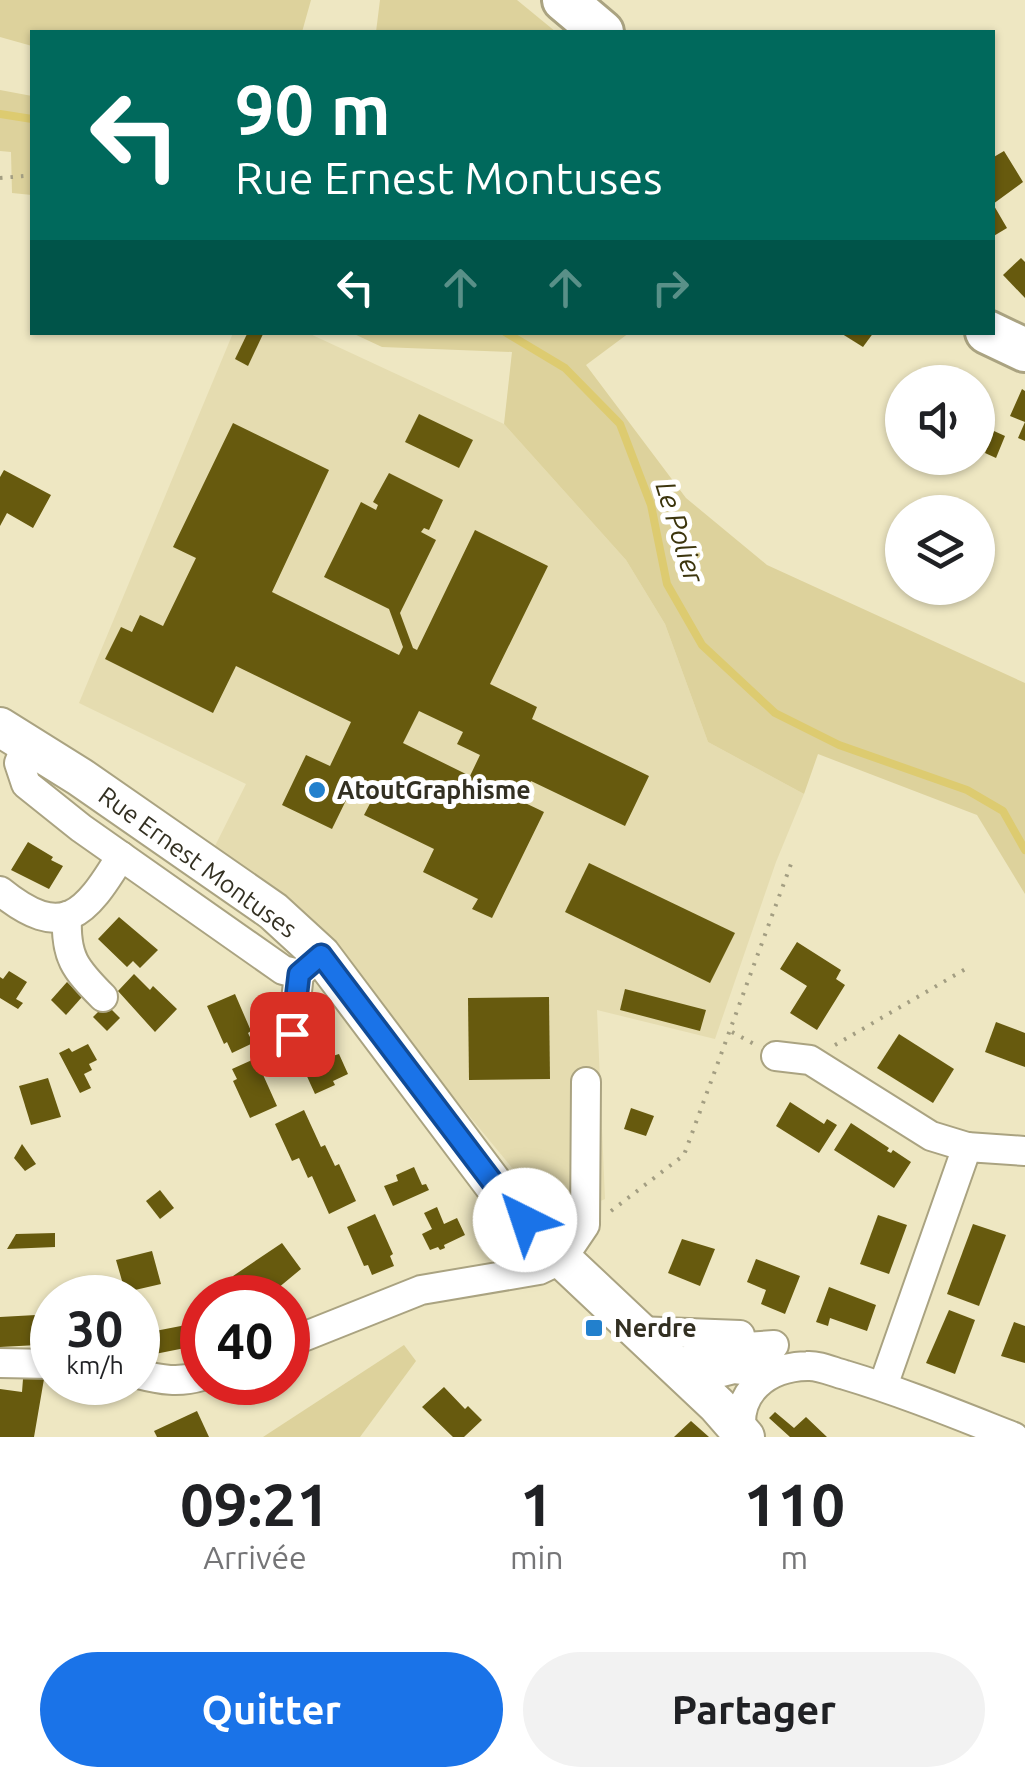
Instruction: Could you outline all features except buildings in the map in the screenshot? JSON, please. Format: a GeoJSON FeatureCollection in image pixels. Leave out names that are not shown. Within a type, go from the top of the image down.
{"type":"FeatureCollection","features":[{"type":"Feature","properties":{"kind":"main road"},"geometry":{"type":"LineString","coordinates":[[564,0],[600,30]]}},
{"type":"Feature","properties":{"kind":"main road"},"geometry":{"type":"LineString","coordinates":[[993,335],[1025,350]]}},
{"type":"Feature","properties":{"kind":"street"},"geometry":{"type":"LineString","coordinates":[[14,735],[26,784],[282,970],[310,964]]}},
{"type":"Feature","properties":{"kind":"street","name":"Rue Ernest Montuses"},"geometry":{"type":"LineString","coordinates":[[14,735],[274,911],[310,964],[506,1200],[744,1435]]}},
{"type":"Feature","properties":{"kind":"street","name":"Rue Ernest Montuses"},"geometry":{"type":"LineString","coordinates":[[67,916],[81,911],[96,896],[121,856]]}},
{"type":"Feature","properties":{"kind":"street"},"geometry":{"type":"LineString","coordinates":[[0,890],[13,911],[67,916],[66,942],[76,970],[103,997]]}},
{"type":"Feature","properties":{"kind":"street","name":"Rue Ernest Montuses"},"geometry":{"type":"LineString","coordinates":[[292,1034],[310,964]]}},
{"type":"Feature","properties":{"kind":"street"},"geometry":{"type":"LineString","coordinates":[[776,1056],[810,1060],[931,1136],[967,1147],[1025,1151]]}},
{"type":"Feature","properties":{"kind":"street"},"geometry":{"type":"LineString","coordinates":[[310,1333],[422,1290],[538,1270],[562,1259],[585,1226],[586,1082]]}},
{"type":"Feature","properties":{"kind":"street"},"geometry":{"type":"LineString","coordinates":[[883,1386],[967,1147]]}},
{"type":"Feature","properties":{"kind":"street"},"geometry":{"type":"LineString","coordinates":[[637,1331],[732,1334],[773,1359],[883,1386],[1014,1437]]}},
{"type":"Feature","properties":{"kind":"street"},"geometry":{"type":"LineString","coordinates":[[691,1380],[773,1359]]}},
{"type":"Feature","properties":{"kind":"street"},"geometry":{"type":"LineString","coordinates":[[744,1435],[740,1408],[773,1359]]}},
{"type":"Feature","properties":{"kind":"street"},"geometry":{"type":"LineString","coordinates":[[0,1363],[30,1364]]}},
{"type":"Feature","properties":{"kind":"path"},"geometry":{"type":"LineString","coordinates":[[0,178],[24,176]]}},
{"type":"Feature","properties":{"kind":"path"},"geometry":{"type":"LineString","coordinates":[[585,1226],[684,1155],[791,864]]}},
{"type":"Feature","properties":{"kind":"path"},"geometry":{"type":"LineString","coordinates":[[810,1060],[969,967]]}},
{"type":"Feature","properties":{"kind":"shaded area"},"geometry":{"type":"Polygon","coordinates":[[[0,0],[311,0],[303,30],[30,30],[30,45],[0,37],[0,0]]]}},
{"type":"Feature","properties":{"kind":"shaded area"},"geometry":{"type":"Polygon","coordinates":[[[380,0],[517,0],[554,30],[376,30],[380,0]]]}},
{"type":"Feature","properties":{"kind":"shaded area"},"geometry":{"type":"Polygon","coordinates":[[[0,90],[30,96],[30,195],[12,193],[11,152],[0,151],[0,90]]]}},
{"type":"Feature","properties":{"kind":"shaded area"},"geometry":{"type":"Polygon","coordinates":[[[232,335],[312,335],[504,424],[626,560],[665,624],[708,742],[804,794],[776,862],[715,1039],[597,1010],[605,1199],[556,1221],[389,1019],[347,960],[277,890],[215,846],[246,784],[79,703],[232,335]]]}},
{"type":"Feature","properties":{"kind":"shaded area"},"geometry":{"type":"Polygon","coordinates":[[[356,335],[626,335],[586,365],[686,498],[767,565],[1025,683],[1025,894],[977,815],[818,754],[804,794],[708,742],[665,624],[626,560],[504,424],[512,352],[382,347],[356,335]]]}},
{"type":"Feature","properties":{"kind":"shaded area"},"geometry":{"type":"Polygon","coordinates":[[[404,1345],[416,1361],[360,1437],[263,1437],[404,1345]]]}},
{"type":"Feature","properties":{"kind":"waterway","name":"Le Polier"},"geometry":{"type":"LineString","coordinates":[[0,114],[30,119]]}},
{"type":"Feature","properties":{"kind":"waterway","name":"Le Polier"},"geometry":{"type":"LineString","coordinates":[[510,335],[565,368],[620,424],[651,505],[667,584],[702,645],[775,713],[839,745],[967,790],[1003,811],[1025,850]]}},
{"type":"Feature","properties":{"kind":"place","name":"AtoutGraphisme"},"geometry":{"type":"Point","coordinates":[317,790]}},
{"type":"Feature","properties":{"kind":"place","name":"Nerdre"},"geometry":{"type":"Point","coordinates":[594,1328]}},
{"type":"Feature","properties":{"kind":"route"},"geometry":{"type":"LineString","coordinates":[[292,1034],[299,974],[321,955],[525,1220]]}}]}
